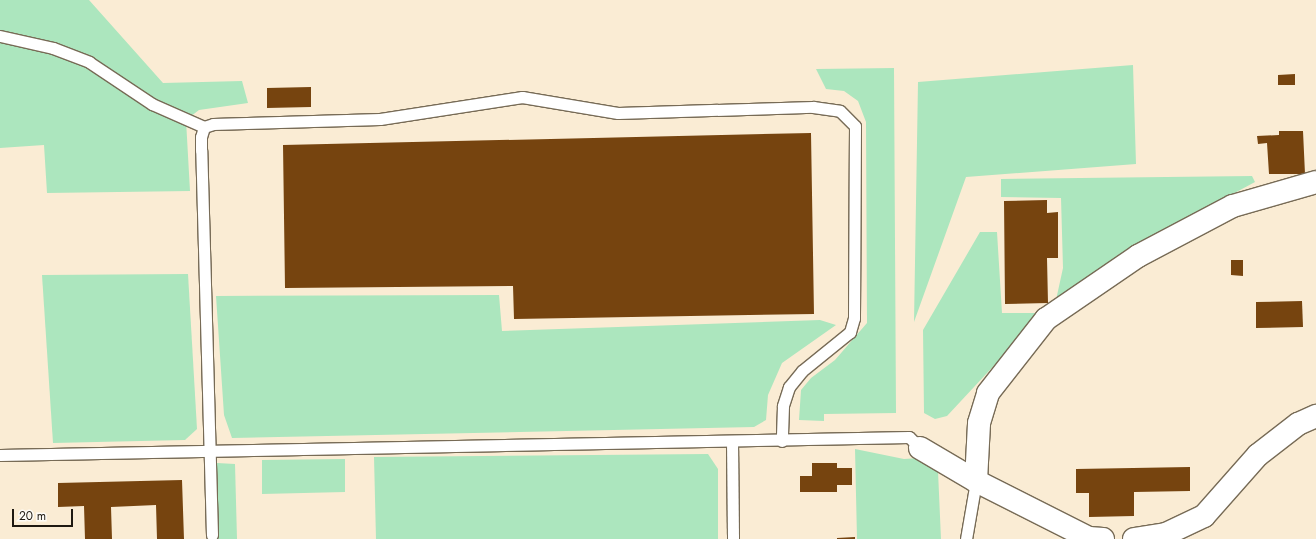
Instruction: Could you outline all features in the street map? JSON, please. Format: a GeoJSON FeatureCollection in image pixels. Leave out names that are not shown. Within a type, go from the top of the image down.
{"type":"FeatureCollection","features":[{"type":"Feature","properties":{"kind":"street"},"geometry":{"type":"LineString","coordinates":[[976,481],[979,424],[988,393],[1046,319],[1138,256],[1233,206],[1316,182]]}},
{"type":"Feature","properties":{"kind":"street"},"geometry":{"type":"LineString","coordinates":[[1134,539],[1187,531],[1204,516],[1258,455],[1298,424],[1316,416]]}},
{"type":"Feature","properties":{"kind":"street"},"geometry":{"type":"LineString","coordinates":[[920,448],[976,481],[1089,538],[1103,539]]}},
{"type":"Feature","properties":{"kind":"lane"},"geometry":{"type":"LineString","coordinates":[[0,36],[53,48],[89,62],[152,104],[204,127],[213,124],[380,119],[522,96],[618,113],[813,107],[840,111],[855,126],[854,318],[850,332],[802,371],[789,387],[783,406],[782,440]]}},
{"type":"Feature","properties":{"kind":"lane"},"geometry":{"type":"LineString","coordinates":[[204,127],[201,137],[201,150],[212,535]]}},
{"type":"Feature","properties":{"kind":"lane"},"geometry":{"type":"LineString","coordinates":[[0,455],[909,437],[920,448]]}},
{"type":"Feature","properties":{"kind":"lane"},"geometry":{"type":"LineString","coordinates":[[732,441],[733,539]]}},
{"type":"Feature","properties":{"kind":"lane"},"geometry":{"type":"LineString","coordinates":[[966,539],[976,481]]}},
{"type":"Feature","properties":{"kind":"green space"},"geometry":{"type":"Polygon","coordinates":[[[0,0],[89,0],[163,83],[242,81],[248,103],[199,110],[186,120],[190,191],[47,193],[44,145],[0,148],[0,0]]]}},
{"type":"Feature","properties":{"kind":"green space"},"geometry":{"type":"Polygon","coordinates":[[[1133,65],[1136,164],[966,177],[914,322],[918,82],[1133,65]]]}},
{"type":"Feature","properties":{"kind":"green space"},"geometry":{"type":"Polygon","coordinates":[[[894,68],[896,413],[824,414],[824,421],[799,420],[801,390],[811,378],[835,360],[867,323],[866,122],[858,101],[844,91],[826,89],[816,69],[894,68]]]}},
{"type":"Feature","properties":{"kind":"green space"},"geometry":{"type":"Polygon","coordinates":[[[1252,176],[1255,182],[1160,233],[1100,268],[1056,300],[1063,268],[1061,198],[1001,197],[1001,179],[1252,176]]]}},
{"type":"Feature","properties":{"kind":"green space"},"geometry":{"type":"Polygon","coordinates":[[[980,232],[997,232],[1002,313],[1043,313],[947,416],[935,419],[924,413],[923,330],[980,232]]]}},
{"type":"Feature","properties":{"kind":"green space"},"geometry":{"type":"Polygon","coordinates":[[[188,274],[197,429],[185,440],[53,443],[42,275],[188,274]]]}},
{"type":"Feature","properties":{"kind":"green space"},"geometry":{"type":"Polygon","coordinates":[[[499,295],[502,331],[820,320],[836,325],[782,363],[768,395],[766,420],[754,427],[232,438],[224,415],[216,296],[499,295]]]}},
{"type":"Feature","properties":{"kind":"green space"},"geometry":{"type":"Polygon","coordinates":[[[855,449],[904,459],[919,458],[931,463],[938,471],[941,539],[857,539],[855,449]]]}},
{"type":"Feature","properties":{"kind":"green space"},"geometry":{"type":"Polygon","coordinates":[[[708,454],[718,469],[718,539],[376,539],[374,457],[708,454]]]}},
{"type":"Feature","properties":{"kind":"green space"},"geometry":{"type":"Polygon","coordinates":[[[345,459],[345,492],[262,494],[262,460],[345,459]]]}},
{"type":"Feature","properties":{"kind":"green space"},"geometry":{"type":"Polygon","coordinates":[[[217,463],[235,464],[237,539],[216,539],[217,463]]]}},
{"type":"Feature","properties":{"kind":"building"},"geometry":{"type":"Polygon","coordinates":[[[1295,74],[1295,85],[1278,85],[1278,75],[1295,74]]]}},
{"type":"Feature","properties":{"kind":"building"},"geometry":{"type":"Polygon","coordinates":[[[311,87],[311,107],[267,108],[267,88],[311,87]]]}},
{"type":"Feature","properties":{"kind":"building"},"geometry":{"type":"Polygon","coordinates":[[[1279,131],[1303,131],[1305,174],[1269,174],[1267,143],[1258,144],[1257,136],[1279,135],[1279,131]]]}},
{"type":"Feature","properties":{"kind":"building"},"geometry":{"type":"Polygon","coordinates":[[[811,133],[814,314],[514,319],[513,286],[285,288],[283,145],[811,133]]]}},
{"type":"Feature","properties":{"kind":"building"},"geometry":{"type":"Polygon","coordinates":[[[1047,200],[1047,213],[1058,212],[1058,258],[1047,258],[1048,303],[1005,304],[1004,201],[1047,200]]]}},
{"type":"Feature","properties":{"kind":"building"},"geometry":{"type":"Polygon","coordinates":[[[1231,260],[1243,260],[1243,276],[1231,275],[1231,260]]]}},
{"type":"Feature","properties":{"kind":"building"},"geometry":{"type":"Polygon","coordinates":[[[1302,301],[1303,327],[1256,328],[1256,302],[1302,301]]]}},
{"type":"Feature","properties":{"kind":"building"},"geometry":{"type":"Polygon","coordinates":[[[812,463],[837,463],[837,468],[852,468],[852,485],[837,485],[837,492],[800,492],[800,476],[812,476],[812,463]]]}},
{"type":"Feature","properties":{"kind":"building"},"geometry":{"type":"Polygon","coordinates":[[[1190,467],[1190,491],[1134,492],[1134,516],[1089,517],[1089,493],[1076,493],[1076,469],[1190,467]]]}},
{"type":"Feature","properties":{"kind":"building"},"geometry":{"type":"Polygon","coordinates":[[[182,480],[184,539],[157,539],[156,505],[111,507],[112,539],[85,539],[84,506],[58,507],[58,483],[182,480]]]}},
{"type":"Feature","properties":{"kind":"building"},"geometry":{"type":"Polygon","coordinates":[[[855,537],[855,539],[837,539],[837,538],[855,537]]]}}]}
